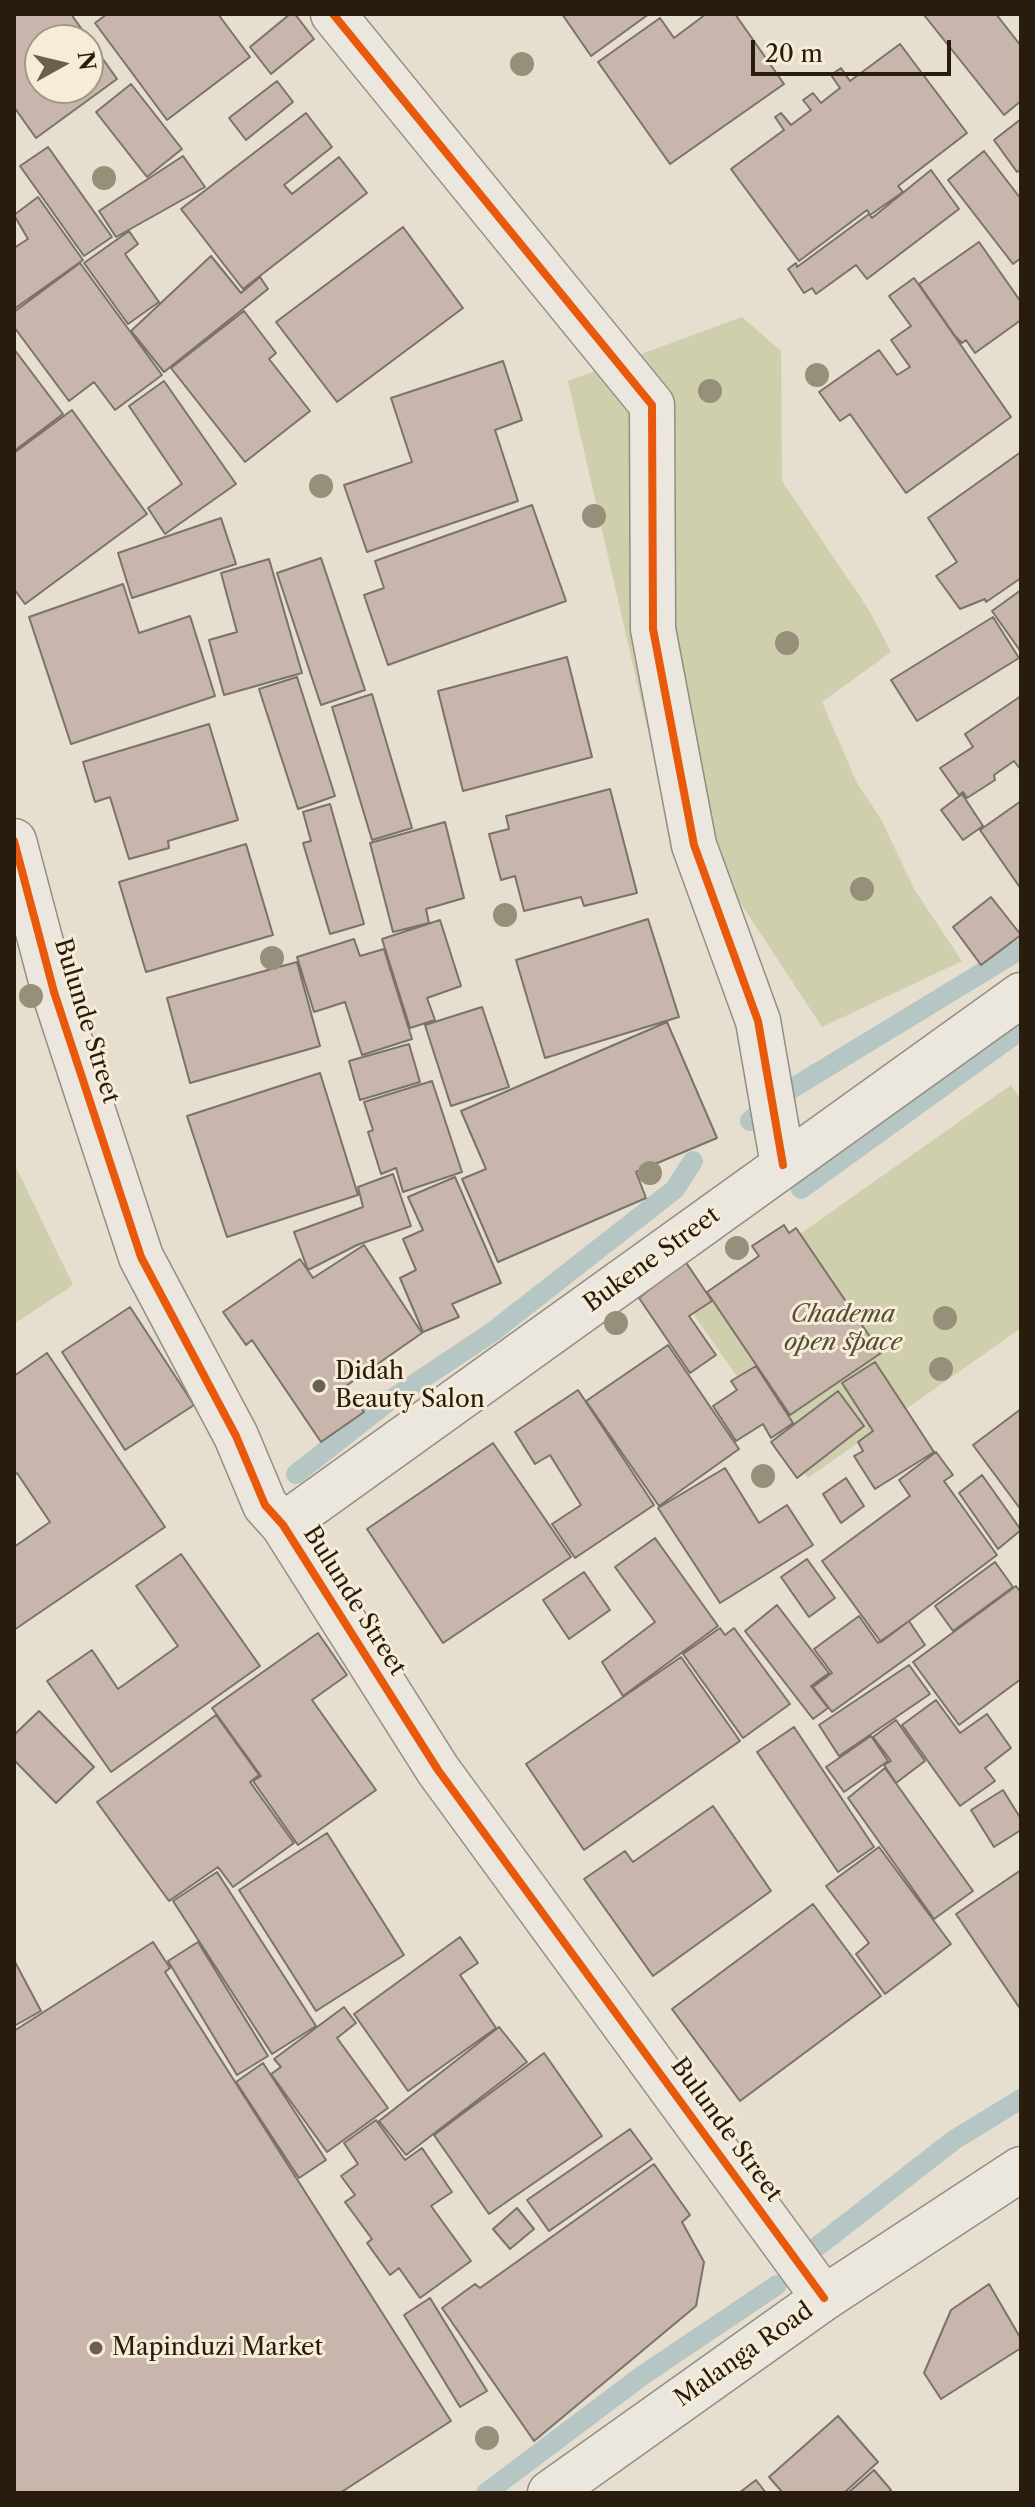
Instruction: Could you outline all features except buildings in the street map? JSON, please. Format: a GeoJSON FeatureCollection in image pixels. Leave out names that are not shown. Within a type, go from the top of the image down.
{"type":"FeatureCollection","features":[{"type":"Feature","properties":{"kind":"street"},"geometry":{"type":"LineString","coordinates":[[333,14],[652,405],[653,629],[694,845],[758,1021],[783,1165]]}},
{"type":"Feature","properties":{"kind":"street","name":"Bulunde Street"},"geometry":{"type":"LineString","coordinates":[[14,841],[54,992],[141,1257],[236,1436],[265,1505],[283,1525],[438,1770],[824,2298]]}},
{"type":"Feature","properties":{"kind":"street","name":"Bukene Street"},"geometry":{"type":"LineString","coordinates":[[283,1525],[1021,995]]}},
{"type":"Feature","properties":{"kind":"street","name":"Malanga Road"},"geometry":{"type":"LineString","coordinates":[[550,2493],[824,2298],[1021,2169]]}},
{"type":"Feature","properties":{"kind":"green space"},"geometry":{"type":"Polygon","coordinates":[[[742,317],[781,351],[782,481],[869,610],[891,652],[822,702],[857,783],[881,819],[914,889],[962,961],[822,1027],[659,779],[568,381],[742,317]]]}},
{"type":"Feature","properties":{"kind":"green space","name":"Chadema open space"},"geometry":{"type":"Polygon","coordinates":[[[1011,1085],[1021,1100],[1021,1328],[808,1478],[691,1311],[1011,1085]]]}},
{"type":"Feature","properties":{"kind":"green space"},"geometry":{"type":"Polygon","coordinates":[[[14,1163],[73,1285],[14,1324],[14,1163]]]}},
{"type":"Feature","properties":{"kind":"waterway"},"geometry":{"type":"LineString","coordinates":[[750,1121],[773,1100],[1021,949]]}},
{"type":"Feature","properties":{"kind":"waterway"},"geometry":{"type":"LineString","coordinates":[[801,1189],[1021,1030]]}},
{"type":"Feature","properties":{"kind":"waterway"},"geometry":{"type":"LineString","coordinates":[[296,1474],[389,1401],[491,1333],[675,1189],[693,1161]]}},
{"type":"Feature","properties":{"kind":"waterway"},"geometry":{"type":"LineString","coordinates":[[818,2246],[954,2140],[1021,2099]]}},
{"type":"Feature","properties":{"kind":"waterway"},"geometry":{"type":"LineString","coordinates":[[486,2493],[643,2375],[777,2285]]}},
{"type":"Feature","properties":{"kind":"cycle path"},"geometry":{"type":"LineString","coordinates":[[333,14],[652,405],[653,629],[694,845],[758,1021],[783,1165]]}},
{"type":"Feature","properties":{"kind":"cycle path"},"geometry":{"type":"LineString","coordinates":[[14,841],[54,992],[141,1257],[236,1436],[265,1505],[283,1525],[438,1770],[824,2298]]}},
{"type":"Feature","properties":{"kind":"place","name":"Didah Beauty Salon"},"geometry":{"type":"Point","coordinates":[319,1386]}},
{"type":"Feature","properties":{"kind":"place","name":"Mapinduzi Market"},"geometry":{"type":"Point","coordinates":[96,2348]}}]}
